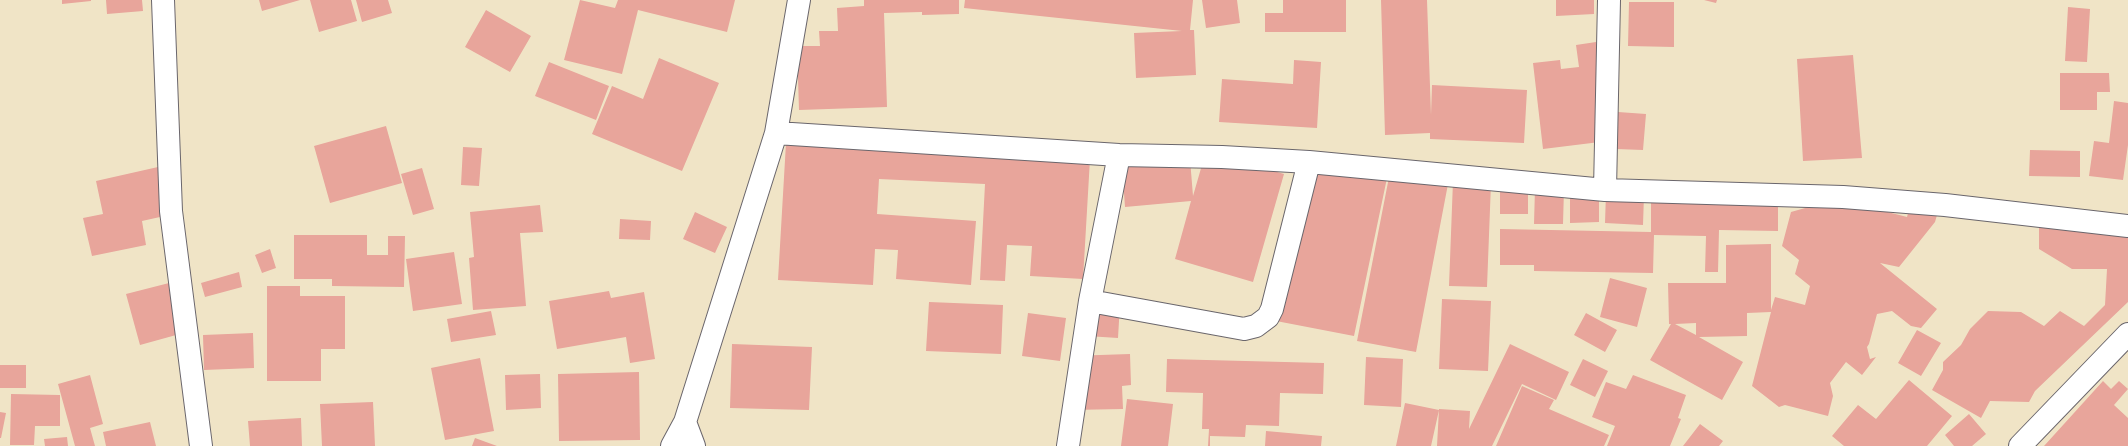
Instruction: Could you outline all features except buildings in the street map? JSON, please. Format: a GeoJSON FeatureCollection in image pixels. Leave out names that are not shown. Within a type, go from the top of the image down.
{"type":"FeatureCollection","features":[{"type":"Feature","properties":{"kind":"street"},"geometry":{"type":"LineString","coordinates":[[162,0],[171,211],[202,446]]}},
{"type":"Feature","properties":{"kind":"street"},"geometry":{"type":"LineString","coordinates":[[672,446],[685,422],[776,133],[799,0]]}},
{"type":"Feature","properties":{"kind":"street"},"geometry":{"type":"LineString","coordinates":[[1605,190],[1609,0]]}},
{"type":"Feature","properties":{"kind":"street"},"geometry":{"type":"LineString","coordinates":[[776,133],[1119,156],[1222,157],[1309,162],[1605,190],[1843,197],[1945,205],[2128,226]]}},
{"type":"Feature","properties":{"kind":"street"},"geometry":{"type":"LineString","coordinates":[[1068,446],[1090,301],[1119,156]]}},
{"type":"Feature","properties":{"kind":"street"},"geometry":{"type":"LineString","coordinates":[[1090,301],[1244,329],[1256,326],[1268,317],[1272,309],[1309,162]]}},
{"type":"Feature","properties":{"kind":"street"},"geometry":{"type":"LineString","coordinates":[[2020,446],[2128,334]]}},
{"type":"Feature","properties":{"kind":"street"},"geometry":{"type":"LineString","coordinates":[[685,422],[694,446]]}}]}
